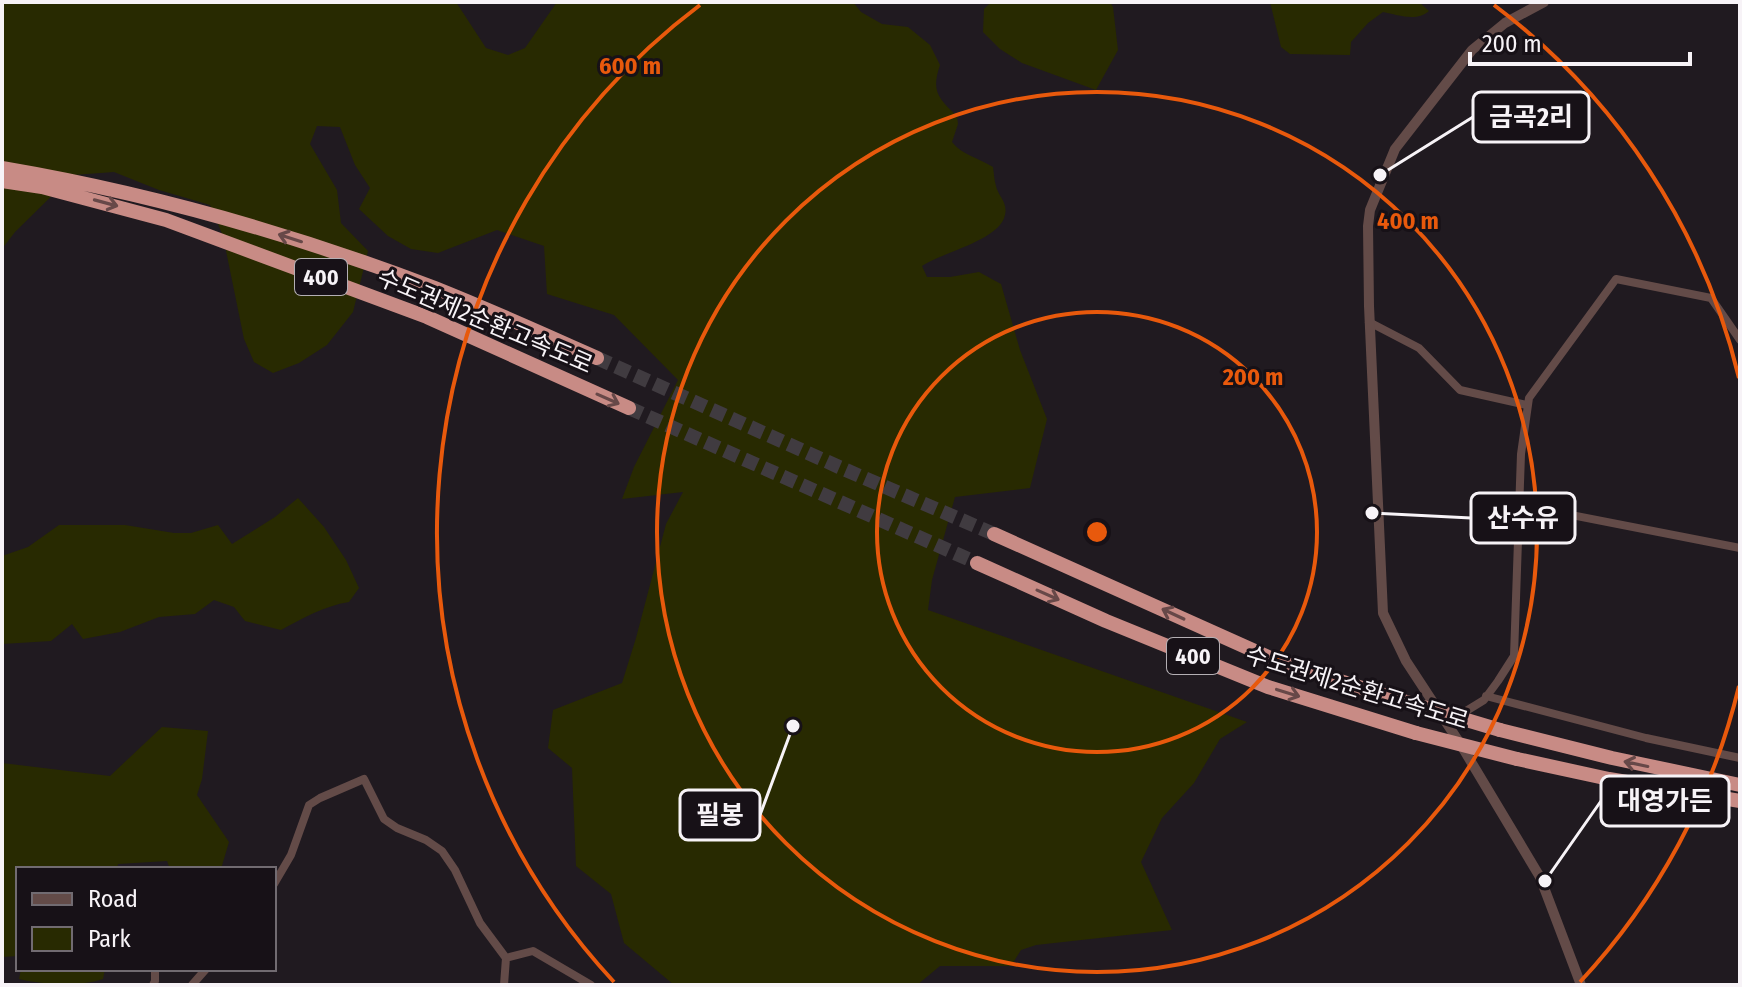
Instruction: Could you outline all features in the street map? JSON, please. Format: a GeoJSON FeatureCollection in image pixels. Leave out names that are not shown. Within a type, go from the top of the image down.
{"type":"FeatureCollection","features":[{"type":"Feature","properties":{"kind":"highway","name":"수도권제2순환고속도로"},"geometry":{"type":"LineString","coordinates":[[2,168],[154,200],[370,264],[435,288],[597,358]]}},
{"type":"Feature","properties":{"kind":"highway","name":"수도권제2순환고속도로"},"geometry":{"type":"LineString","coordinates":[[2,181],[56,190],[180,225],[427,317],[629,408]]}},
{"type":"Feature","properties":{"kind":"highway","name":"수도권제2순환고속도로"},"geometry":{"type":"LineString","coordinates":[[994,534],[1277,661],[1500,730],[1740,785]]}},
{"type":"Feature","properties":{"kind":"highway","name":"수도권제2순환고속도로"},"geometry":{"type":"LineString","coordinates":[[977,563],[1106,621],[1268,687],[1416,733],[1517,759],[1609,779],[1740,801]]}},
{"type":"Feature","properties":{"kind":"street"},"geometry":{"type":"LineString","coordinates":[[1544,2],[1505,23],[1472,50],[1395,149],[1370,210],[1369,322],[1383,613],[1406,661],[1448,723],[1540,877],[1581,985]]}},
{"type":"Feature","properties":{"kind":"street"},"geometry":{"type":"LineString","coordinates":[[1448,723],[1486,696],[1514,656],[1521,454],[1529,398],[1616,279],[1711,298],[1740,340]]}},
{"type":"Feature","properties":{"kind":"street"},"geometry":{"type":"LineString","coordinates":[[1369,322],[1419,348],[1460,390],[1527,405]]}},
{"type":"Feature","properties":{"kind":"street"},"geometry":{"type":"LineString","coordinates":[[1520,505],[1740,548]]}},
{"type":"Feature","properties":{"kind":"street"},"geometry":{"type":"LineString","coordinates":[[1486,696],[1646,738],[1740,758]]}},
{"type":"Feature","properties":{"kind":"street"},"geometry":{"type":"LineString","coordinates":[[276,881],[291,855],[309,805],[364,779],[384,819],[442,851],[455,870],[480,923],[506,958],[504,985]]}},
{"type":"Feature","properties":{"kind":"street"},"geometry":{"type":"LineString","coordinates":[[506,958],[533,951],[591,985]]}},
{"type":"Feature","properties":{"kind":"green space"},"geometry":{"type":"Polygon","coordinates":[[[2,2],[456,2],[486,48],[508,55],[525,48],[557,2],[853,2],[861,12],[882,24],[908,27],[930,45],[940,65],[936,81],[938,94],[957,116],[958,124],[952,142],[993,167],[996,186],[1006,210],[1001,224],[993,232],[922,266],[927,277],[979,272],[1001,284],[1020,350],[1047,419],[1030,488],[955,497],[932,580],[928,610],[1247,722],[1220,739],[1194,783],[1162,818],[1141,862],[1172,930],[1036,945],[1021,950],[1011,966],[940,966],[917,985],[674,985],[624,943],[611,894],[576,866],[572,768],[548,748],[553,710],[622,683],[666,524],[683,492],[622,499],[634,467],[678,380],[614,315],[547,294],[544,246],[497,230],[438,253],[411,249],[388,236],[359,209],[370,188],[355,165],[340,127],[317,126],[310,144],[337,190],[341,223],[368,251],[353,312],[327,345],[299,363],[273,373],[254,362],[244,339],[223,236],[210,205],[114,172],[73,175],[2,249],[2,2]]]}},
{"type":"Feature","properties":{"kind":"green space"},"geometry":{"type":"Polygon","coordinates":[[[991,2],[1110,2],[1118,50],[1096,90],[1022,63],[1000,49],[983,32],[984,9],[991,2]]]}},
{"type":"Feature","properties":{"kind":"green space"},"geometry":{"type":"Polygon","coordinates":[[[1270,2],[1419,2],[1429,11],[1413,17],[1383,12],[1351,42],[1350,55],[1290,54],[1281,47],[1270,2]]]}},
{"type":"Feature","properties":{"kind":"green space"},"geometry":{"type":"Polygon","coordinates":[[[298,498],[324,527],[346,560],[359,588],[349,602],[322,609],[281,630],[245,621],[234,607],[214,600],[195,614],[159,617],[120,632],[83,639],[72,624],[51,641],[2,644],[2,556],[28,547],[59,525],[125,525],[191,533],[218,525],[232,544],[275,517],[298,498]]]}},
{"type":"Feature","properties":{"kind":"green space"},"geometry":{"type":"Polygon","coordinates":[[[162,727],[208,731],[197,795],[229,842],[222,867],[169,867],[167,861],[118,864],[117,867],[16,867],[16,956],[2,957],[2,763],[110,776],[162,727]]]}},
{"type":"Feature","properties":{"kind":"green space"},"geometry":{"type":"Polygon","coordinates":[[[21,971],[105,971],[103,979],[83,983],[40,983],[19,979],[21,971]]]}},
{"type":"Feature","properties":{"kind":"tunnel"},"geometry":{"type":"LineString","coordinates":[[597,358],[994,534]]}},
{"type":"Feature","properties":{"kind":"tunnel"},"geometry":{"type":"LineString","coordinates":[[629,408],[977,563]]}},
{"type":"Feature","properties":{"kind":"place","name":"금곡2리"},"geometry":{"type":"Point","coordinates":[1380,175]}},
{"type":"Feature","properties":{"kind":"place","name":"산수유"},"geometry":{"type":"Point","coordinates":[1372,513]}},
{"type":"Feature","properties":{"kind":"place","name":"필봉"},"geometry":{"type":"Point","coordinates":[793,726]}},
{"type":"Feature","properties":{"kind":"place","name":"대영가든"},"geometry":{"type":"Point","coordinates":[1545,881]}}]}
